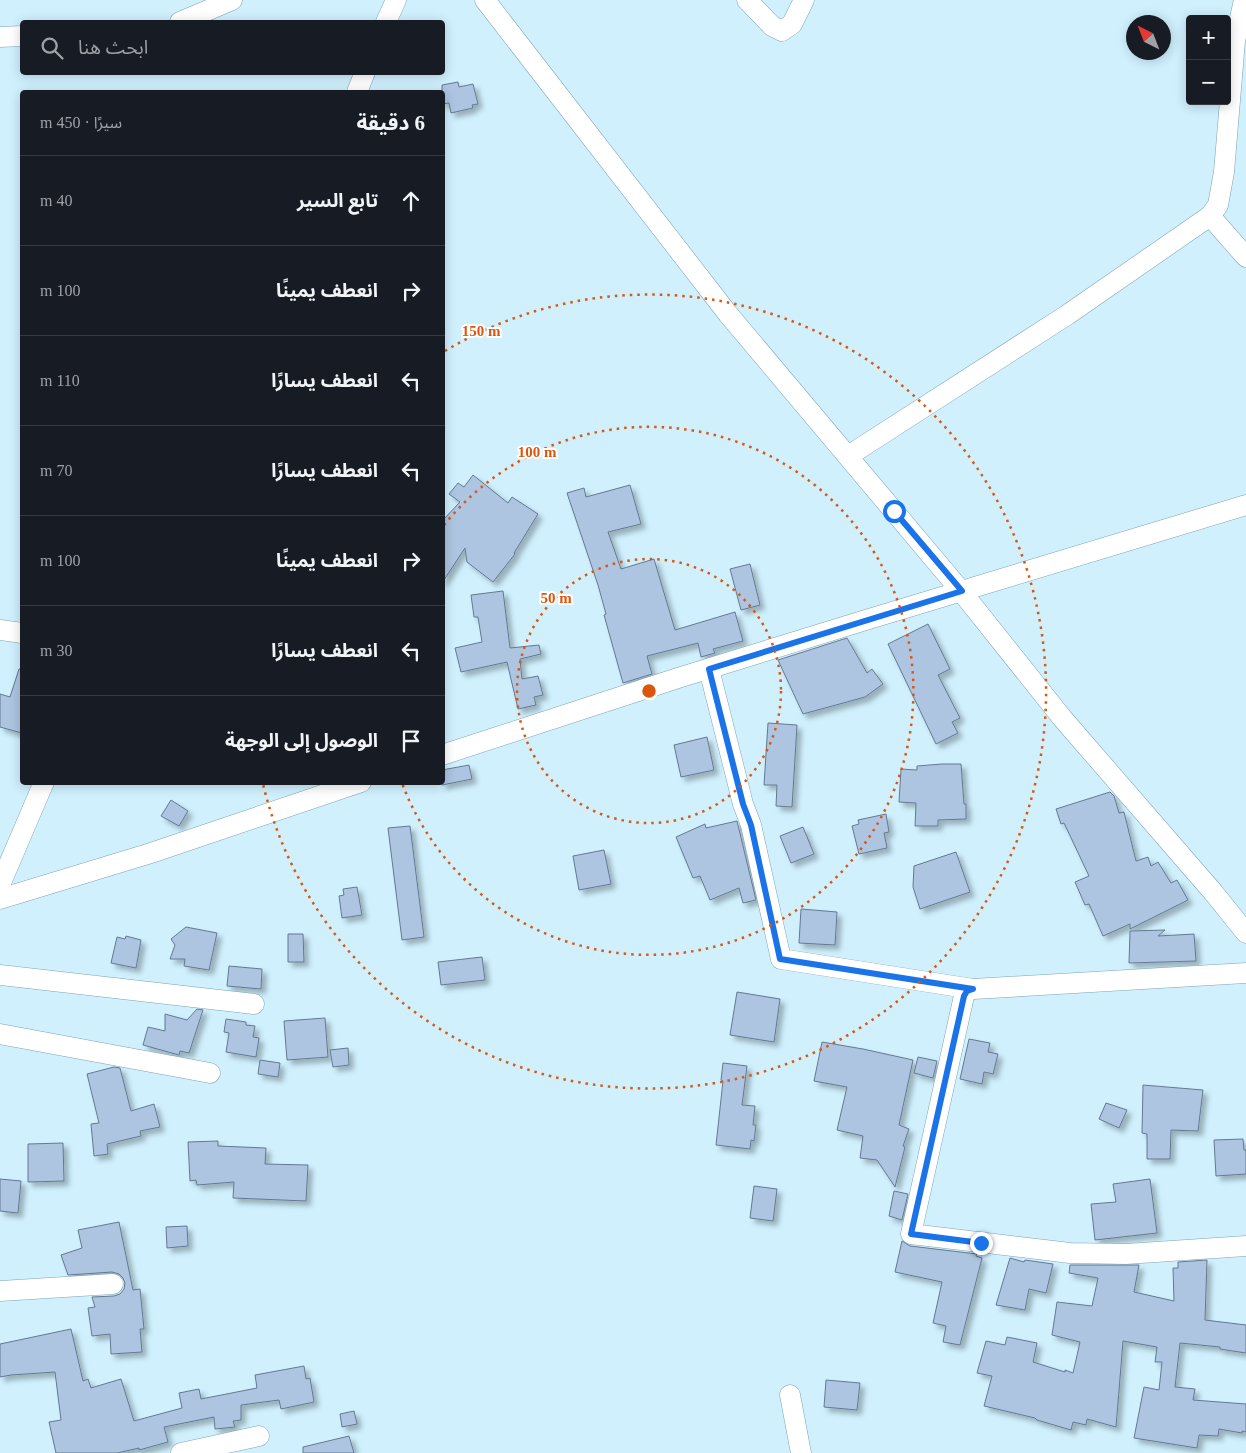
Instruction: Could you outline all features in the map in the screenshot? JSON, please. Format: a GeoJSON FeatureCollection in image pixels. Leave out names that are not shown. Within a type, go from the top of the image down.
{"type":"FeatureCollection","features":[{"type":"Feature","properties":{"kind":"street"},"geometry":{"type":"LineString","coordinates":[[185,20],[232,0]]}},
{"type":"Feature","properties":{"kind":"street"},"geometry":{"type":"LineString","coordinates":[[387,20],[396,0]]}},
{"type":"Feature","properties":{"kind":"street"},"geometry":{"type":"LineString","coordinates":[[485,0],[722,307],[962,591],[1063,719],[1213,892],[1246,934]]}},
{"type":"Feature","properties":{"kind":"street"},"geometry":{"type":"LineString","coordinates":[[747,0],[772,26],[782,31],[792,24],[804,0]]}},
{"type":"Feature","properties":{"kind":"street"},"geometry":{"type":"LineString","coordinates":[[848,456],[1067,316],[1210,216],[1218,205],[1224,172],[1235,41],[1244,0]]}},
{"type":"Feature","properties":{"kind":"street"},"geometry":{"type":"LineString","coordinates":[[0,37],[20,36]]}},
{"type":"Feature","properties":{"kind":"street"},"geometry":{"type":"LineString","coordinates":[[358,90],[364,75]]}},
{"type":"Feature","properties":{"kind":"street"},"geometry":{"type":"LineString","coordinates":[[1210,216],[1246,257]]}},
{"type":"Feature","properties":{"kind":"street"},"geometry":{"type":"LineString","coordinates":[[445,754],[709,669],[1246,505]]}},
{"type":"Feature","properties":{"kind":"street"},"geometry":{"type":"LineString","coordinates":[[0,630],[20,633]]}},
{"type":"Feature","properties":{"kind":"street"},"geometry":{"type":"LineString","coordinates":[[709,669],[743,804],[751,825],[780,959],[973,989],[1246,973]]}},
{"type":"Feature","properties":{"kind":"street"},"geometry":{"type":"LineString","coordinates":[[0,885],[43,785]]}},
{"type":"Feature","properties":{"kind":"street"},"geometry":{"type":"LineString","coordinates":[[0,900],[151,853],[352,785]]}},
{"type":"Feature","properties":{"kind":"street"},"geometry":{"type":"LineString","coordinates":[[0,975],[254,1004]]}},
{"type":"Feature","properties":{"kind":"street"},"geometry":{"type":"LineString","coordinates":[[973,989],[967,991],[964,996],[911,1234],[1070,1253],[1126,1254],[1246,1246]]}},
{"type":"Feature","properties":{"kind":"street"},"geometry":{"type":"LineString","coordinates":[[0,1034],[210,1073]]}},
{"type":"Feature","properties":{"kind":"street"},"geometry":{"type":"LineString","coordinates":[[0,1291],[113,1284]]}},
{"type":"Feature","properties":{"kind":"street"},"geometry":{"type":"LineString","coordinates":[[790,1395],[801,1453]]}},
{"type":"Feature","properties":{"kind":"street"},"geometry":{"type":"LineString","coordinates":[[181,1453],[259,1436]]}},
{"type":"Feature","properties":{"kind":"building"},"geometry":{"type":"Polygon","coordinates":[[[458,82],[459,87],[473,84],[478,104],[472,105],[473,108],[451,113],[449,103],[445,104],[445,90],[442,90],[442,85],[458,82]]]}},
{"type":"Feature","properties":{"kind":"building"},"geometry":{"type":"Polygon","coordinates":[[[473,475],[508,503],[512,497],[538,514],[515,554],[493,582],[467,562],[465,548],[445,578],[445,518],[460,502],[449,494],[458,483],[464,487],[473,475]]]}},
{"type":"Feature","properties":{"kind":"building"},"geometry":{"type":"Polygon","coordinates":[[[630,485],[641,524],[608,532],[621,569],[654,559],[675,630],[735,612],[743,641],[713,649],[715,653],[701,657],[698,643],[647,656],[652,674],[623,683],[604,615],[606,614],[598,585],[567,493],[584,488],[586,497],[630,485]]]}},
{"type":"Feature","properties":{"kind":"building"},"geometry":{"type":"Polygon","coordinates":[[[750,564],[760,605],[741,610],[730,569],[750,564]]]}},
{"type":"Feature","properties":{"kind":"building"},"geometry":{"type":"Polygon","coordinates":[[[503,591],[510,648],[539,645],[541,654],[520,659],[522,679],[538,676],[543,695],[534,697],[536,705],[518,709],[507,662],[461,672],[455,648],[482,642],[478,617],[474,617],[471,595],[503,591]]]}},
{"type":"Feature","properties":{"kind":"building"},"geometry":{"type":"Polygon","coordinates":[[[928,624],[950,669],[938,675],[960,718],[952,722],[958,733],[936,744],[888,644],[928,624]]]}},
{"type":"Feature","properties":{"kind":"building"},"geometry":{"type":"Polygon","coordinates":[[[847,638],[867,673],[872,669],[883,684],[865,697],[803,714],[778,660],[847,638]]]}},
{"type":"Feature","properties":{"kind":"building"},"geometry":{"type":"Polygon","coordinates":[[[20,669],[20,732],[0,727],[0,694],[10,697],[20,669]]]}},
{"type":"Feature","properties":{"kind":"building"},"geometry":{"type":"Polygon","coordinates":[[[768,723],[797,725],[792,807],[776,806],[777,785],[764,785],[768,723]]]}},
{"type":"Feature","properties":{"kind":"building"},"geometry":{"type":"Polygon","coordinates":[[[707,737],[714,770],[681,777],[674,745],[707,737]]]}},
{"type":"Feature","properties":{"kind":"building"},"geometry":{"type":"Polygon","coordinates":[[[961,764],[966,819],[938,820],[938,826],[915,826],[916,803],[899,802],[901,769],[917,770],[917,766],[961,764]]]}},
{"type":"Feature","properties":{"kind":"building"},"geometry":{"type":"Polygon","coordinates":[[[469,765],[472,779],[445,784],[445,769],[469,765]]]}},
{"type":"Feature","properties":{"kind":"building"},"geometry":{"type":"Polygon","coordinates":[[[1110,792],[1114,796],[1119,813],[1124,812],[1136,861],[1148,857],[1151,866],[1158,862],[1171,883],[1177,880],[1188,900],[1130,929],[1130,924],[1103,936],[1089,904],[1085,905],[1075,882],[1089,876],[1064,823],[1061,824],[1056,809],[1110,792]]]}},
{"type":"Feature","properties":{"kind":"building"},"geometry":{"type":"Polygon","coordinates":[[[171,800],[188,811],[179,826],[161,816],[171,800]]]}},
{"type":"Feature","properties":{"kind":"building"},"geometry":{"type":"Polygon","coordinates":[[[886,814],[889,832],[884,833],[887,848],[859,854],[852,826],[859,824],[858,820],[886,814]]]}},
{"type":"Feature","properties":{"kind":"building"},"geometry":{"type":"Polygon","coordinates":[[[737,821],[756,900],[743,903],[739,888],[710,900],[700,876],[693,878],[676,837],[705,824],[706,828],[737,821]]]}},
{"type":"Feature","properties":{"kind":"building"},"geometry":{"type":"Polygon","coordinates":[[[410,826],[424,937],[402,940],[388,828],[410,826]]]}},
{"type":"Feature","properties":{"kind":"building"},"geometry":{"type":"Polygon","coordinates":[[[803,827],[814,854],[791,863],[780,836],[803,827]]]}},
{"type":"Feature","properties":{"kind":"building"},"geometry":{"type":"Polygon","coordinates":[[[604,850],[611,884],[579,890],[573,856],[604,850]]]}},
{"type":"Feature","properties":{"kind":"building"},"geometry":{"type":"Polygon","coordinates":[[[956,852],[970,892],[920,909],[913,887],[914,866],[956,852]]]}},
{"type":"Feature","properties":{"kind":"building"},"geometry":{"type":"Polygon","coordinates":[[[357,887],[362,915],[342,918],[339,896],[344,895],[343,889],[357,887]]]}},
{"type":"Feature","properties":{"kind":"building"},"geometry":{"type":"Polygon","coordinates":[[[801,909],[837,912],[835,945],[799,943],[801,909]]]}},
{"type":"Feature","properties":{"kind":"building"},"geometry":{"type":"Polygon","coordinates":[[[186,927],[217,933],[209,970],[184,966],[185,959],[170,959],[175,945],[171,939],[186,927]]]}},
{"type":"Feature","properties":{"kind":"building"},"geometry":{"type":"Polygon","coordinates":[[[1165,930],[1158,936],[1194,934],[1196,961],[1129,963],[1130,931],[1165,930]]]}},
{"type":"Feature","properties":{"kind":"building"},"geometry":{"type":"Polygon","coordinates":[[[288,934],[303,934],[304,962],[288,962],[288,934]]]}},
{"type":"Feature","properties":{"kind":"building"},"geometry":{"type":"Polygon","coordinates":[[[126,936],[141,940],[136,968],[111,963],[117,937],[125,939],[126,936]]]}},
{"type":"Feature","properties":{"kind":"building"},"geometry":{"type":"Polygon","coordinates":[[[482,957],[485,980],[441,985],[438,962],[482,957]]]}},
{"type":"Feature","properties":{"kind":"building"},"geometry":{"type":"Polygon","coordinates":[[[229,966],[262,969],[261,989],[227,986],[229,966]]]}},
{"type":"Feature","properties":{"kind":"building"},"geometry":{"type":"Polygon","coordinates":[[[737,992],[780,999],[774,1042],[730,1035],[737,992]]]}},
{"type":"Feature","properties":{"kind":"building"},"geometry":{"type":"Polygon","coordinates":[[[197,1009],[203,1010],[189,1053],[180,1051],[179,1055],[143,1045],[148,1027],[165,1031],[165,1014],[187,1020],[197,1009]]]}},
{"type":"Feature","properties":{"kind":"building"},"geometry":{"type":"Polygon","coordinates":[[[325,1018],[328,1057],[287,1060],[284,1021],[325,1018]]]}},
{"type":"Feature","properties":{"kind":"building"},"geometry":{"type":"Polygon","coordinates":[[[226,1019],[246,1022],[246,1025],[255,1026],[253,1037],[259,1038],[256,1057],[226,1052],[229,1033],[224,1032],[226,1019]]]}},
{"type":"Feature","properties":{"kind":"building"},"geometry":{"type":"Polygon","coordinates":[[[969,1039],[990,1043],[988,1052],[998,1054],[993,1074],[984,1072],[982,1084],[960,1079],[969,1039]]]}},
{"type":"Feature","properties":{"kind":"building"},"geometry":{"type":"Polygon","coordinates":[[[822,1042],[913,1060],[899,1125],[909,1129],[903,1146],[905,1147],[895,1187],[877,1160],[860,1158],[863,1136],[837,1130],[847,1087],[814,1081],[822,1042]]]}},
{"type":"Feature","properties":{"kind":"building"},"geometry":{"type":"Polygon","coordinates":[[[348,1048],[349,1065],[333,1067],[330,1050],[348,1048]]]}},
{"type":"Feature","properties":{"kind":"building"},"geometry":{"type":"Polygon","coordinates":[[[918,1057],[937,1061],[933,1078],[914,1073],[918,1057]]]}},
{"type":"Feature","properties":{"kind":"building"},"geometry":{"type":"Polygon","coordinates":[[[260,1060],[280,1063],[278,1077],[258,1074],[260,1060]]]}},
{"type":"Feature","properties":{"kind":"building"},"geometry":{"type":"Polygon","coordinates":[[[723,1063],[747,1066],[742,1105],[755,1106],[753,1125],[756,1125],[754,1141],[751,1140],[750,1149],[716,1145],[723,1081],[721,1080],[723,1063]]]}},
{"type":"Feature","properties":{"kind":"building"},"geometry":{"type":"Polygon","coordinates":[[[114,1067],[120,1068],[131,1111],[154,1104],[160,1127],[140,1131],[141,1136],[107,1144],[108,1154],[94,1156],[91,1124],[99,1123],[87,1074],[114,1067]]]}},
{"type":"Feature","properties":{"kind":"building"},"geometry":{"type":"Polygon","coordinates":[[[1143,1085],[1203,1090],[1198,1131],[1171,1130],[1170,1159],[1147,1159],[1147,1134],[1142,1133],[1143,1085]]]}},
{"type":"Feature","properties":{"kind":"building"},"geometry":{"type":"Polygon","coordinates":[[[1106,1103],[1127,1110],[1119,1128],[1099,1119],[1106,1103]]]}},
{"type":"Feature","properties":{"kind":"building"},"geometry":{"type":"Polygon","coordinates":[[[1243,1139],[1244,1150],[1246,1150],[1246,1174],[1216,1176],[1214,1140],[1243,1139]]]}},
{"type":"Feature","properties":{"kind":"building"},"geometry":{"type":"Polygon","coordinates":[[[218,1141],[218,1146],[266,1148],[265,1164],[308,1165],[306,1201],[233,1198],[234,1182],[197,1185],[196,1180],[190,1181],[188,1142],[218,1141]]]}},
{"type":"Feature","properties":{"kind":"building"},"geometry":{"type":"Polygon","coordinates":[[[63,1143],[64,1181],[28,1182],[28,1144],[63,1143]]]}},
{"type":"Feature","properties":{"kind":"building"},"geometry":{"type":"Polygon","coordinates":[[[0,1179],[21,1181],[18,1213],[0,1211],[0,1179]]]}},
{"type":"Feature","properties":{"kind":"building"},"geometry":{"type":"Polygon","coordinates":[[[1150,1179],[1157,1233],[1095,1240],[1091,1204],[1116,1202],[1113,1184],[1150,1179]]]}},
{"type":"Feature","properties":{"kind":"building"},"geometry":{"type":"Polygon","coordinates":[[[754,1186],[777,1189],[773,1221],[750,1218],[754,1186]]]}},
{"type":"Feature","properties":{"kind":"building"},"geometry":{"type":"Polygon","coordinates":[[[894,1191],[908,1194],[902,1220],[889,1216],[894,1191]]]}},
{"type":"Feature","properties":{"kind":"building"},"geometry":{"type":"Polygon","coordinates":[[[119,1222],[133,1290],[140,1289],[144,1329],[140,1329],[142,1352],[111,1354],[110,1334],[92,1336],[88,1308],[95,1307],[92,1297],[120,1294],[124,1289],[125,1283],[123,1278],[119,1274],[112,1272],[68,1275],[61,1255],[82,1248],[78,1230],[119,1222]]]}},
{"type":"Feature","properties":{"kind":"building"},"geometry":{"type":"Polygon","coordinates":[[[187,1226],[188,1246],[167,1248],[166,1227],[187,1226]]]}},
{"type":"Feature","properties":{"kind":"building"},"geometry":{"type":"Polygon","coordinates":[[[902,1241],[910,1246],[977,1254],[976,1256],[982,1258],[960,1345],[943,1342],[946,1326],[933,1323],[942,1282],[895,1272],[902,1241]]]}},
{"type":"Feature","properties":{"kind":"building"},"geometry":{"type":"Polygon","coordinates":[[[1010,1258],[1024,1262],[1025,1260],[1053,1264],[1046,1293],[1029,1289],[1025,1310],[996,1305],[1010,1258]]]}},
{"type":"Feature","properties":{"kind":"building"},"geometry":{"type":"Polygon","coordinates":[[[1207,1260],[1205,1320],[1246,1325],[1246,1353],[1220,1349],[1220,1347],[1180,1343],[1175,1387],[1195,1389],[1193,1400],[1246,1404],[1246,1432],[1219,1429],[1218,1436],[1199,1435],[1197,1448],[1134,1438],[1144,1387],[1159,1390],[1162,1362],[1155,1362],[1157,1347],[1123,1341],[1116,1427],[1087,1419],[1086,1425],[1073,1422],[1071,1430],[1035,1418],[984,1406],[992,1376],[977,1373],[986,1341],[1005,1345],[1007,1337],[1037,1343],[1033,1362],[1073,1373],[1080,1342],[1052,1335],[1057,1302],[1092,1306],[1098,1278],[1069,1273],[1070,1265],[1139,1265],[1134,1292],[1174,1301],[1173,1268],[1178,1268],[1178,1262],[1207,1260]]]}},
{"type":"Feature","properties":{"kind":"building"},"geometry":{"type":"Polygon","coordinates":[[[71,1329],[83,1381],[88,1379],[91,1388],[121,1379],[134,1421],[182,1408],[179,1393],[199,1389],[201,1399],[257,1388],[255,1375],[304,1366],[306,1379],[310,1378],[314,1402],[281,1409],[279,1400],[241,1405],[241,1420],[233,1421],[235,1427],[215,1429],[214,1417],[164,1427],[168,1442],[139,1450],[139,1448],[117,1453],[56,1453],[49,1422],[61,1420],[55,1372],[0,1377],[0,1344],[71,1329]]]}},
{"type":"Feature","properties":{"kind":"building"},"geometry":{"type":"Polygon","coordinates":[[[826,1380],[860,1383],[857,1410],[824,1407],[826,1380]]]}},
{"type":"Feature","properties":{"kind":"building"},"geometry":{"type":"Polygon","coordinates":[[[354,1411],[357,1424],[342,1427],[340,1414],[354,1411]]]}},
{"type":"Feature","properties":{"kind":"building"},"geometry":{"type":"Polygon","coordinates":[[[349,1436],[354,1453],[303,1453],[303,1447],[349,1436]]]}},
{"type":"Feature","properties":{"kind":"route"},"geometry":{"type":"LineString","coordinates":[[894,511],[962,591],[869,618],[709,669],[743,804],[751,825],[780,959],[973,989],[967,991],[964,996],[911,1234],[981,1243]]}}]}
